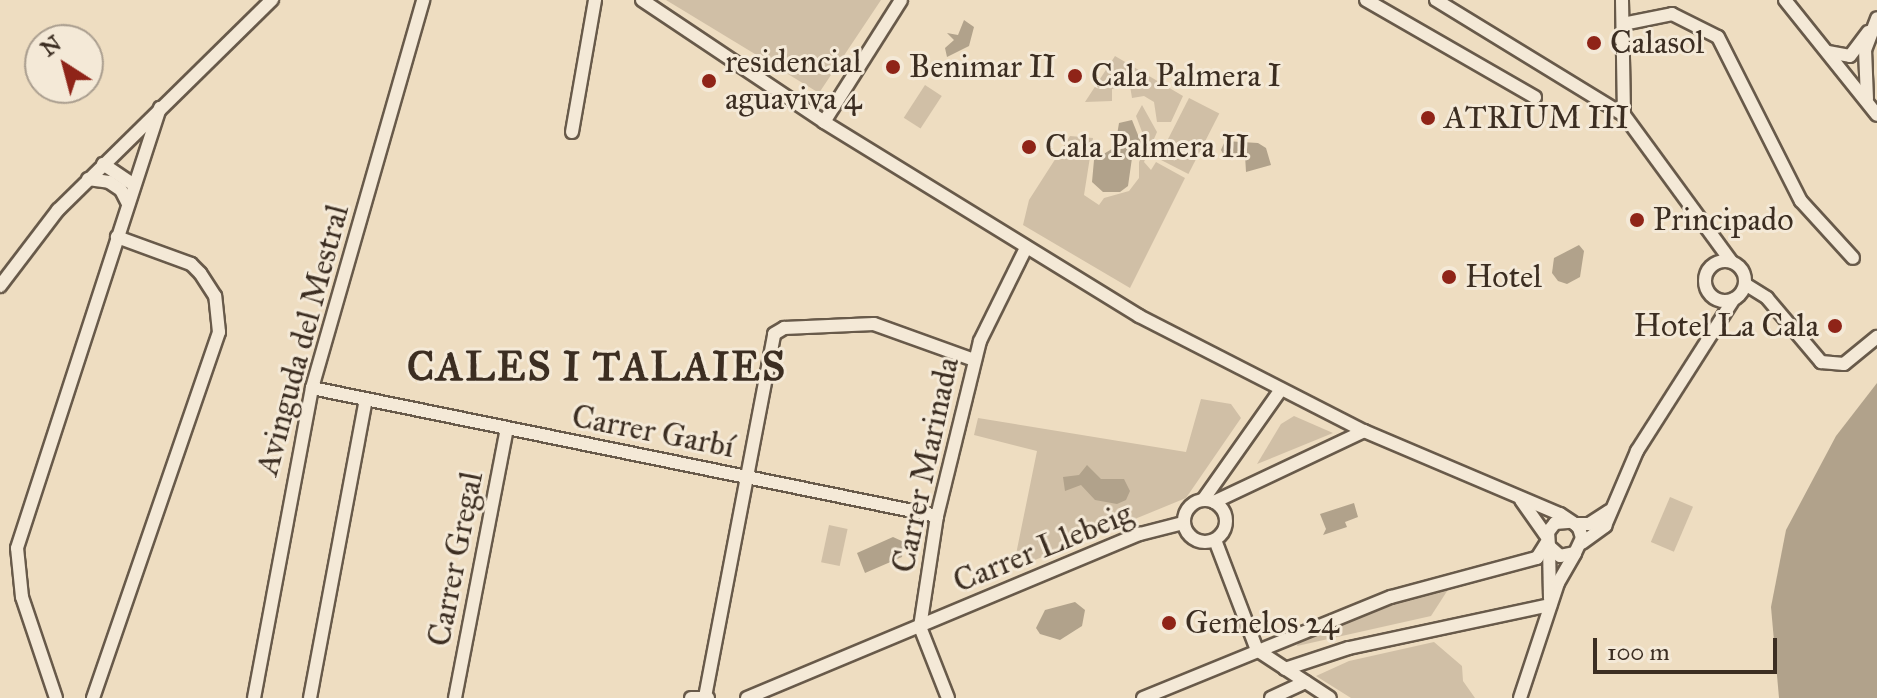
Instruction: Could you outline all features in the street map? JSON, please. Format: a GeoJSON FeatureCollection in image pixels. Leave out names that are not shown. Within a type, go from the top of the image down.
{"type":"FeatureCollection","features":[{"type":"Feature","properties":{"kind":"street"},"geometry":{"type":"LineString","coordinates":[[0,286],[88,179],[272,0]]}},
{"type":"Feature","properties":{"kind":"street","name":"Avinguda del Mestral"},"geometry":{"type":"LineString","coordinates":[[254,698],[312,388],[423,0]]}},
{"type":"Feature","properties":{"kind":"street"},"geometry":{"type":"LineString","coordinates":[[572,132],[595,0]]}},
{"type":"Feature","properties":{"kind":"street"},"geometry":{"type":"LineString","coordinates":[[642,0],[824,122],[1139,316],[1280,391],[1573,523]]}},
{"type":"Feature","properties":{"kind":"street"},"geometry":{"type":"LineString","coordinates":[[824,122],[901,0]]}},
{"type":"Feature","properties":{"kind":"street"},"geometry":{"type":"LineString","coordinates":[[1366,0],[1535,97]]}},
{"type":"Feature","properties":{"kind":"street"},"geometry":{"type":"LineString","coordinates":[[1436,0],[1624,115],[1743,273],[1745,284],[1637,451],[1606,514],[1602,530],[1578,548],[1560,556],[1548,542],[1535,512],[1518,497]]}},
{"type":"Feature","properties":{"kind":"street"},"geometry":{"type":"LineString","coordinates":[[1622,0],[1624,115]]}},
{"type":"Feature","properties":{"kind":"street"},"geometry":{"type":"LineString","coordinates":[[1785,0],[1877,115]]}},
{"type":"Feature","properties":{"kind":"street"},"geometry":{"type":"LineString","coordinates":[[1623,24],[1672,14],[1718,37],[1801,201],[1853,258]]}},
{"type":"Feature","properties":{"kind":"street"},"geometry":{"type":"LineString","coordinates":[[1825,50],[1850,56],[1877,18]]}},
{"type":"Feature","properties":{"kind":"street"},"geometry":{"type":"LineString","coordinates":[[1867,99],[1864,71],[1870,30]]}},
{"type":"Feature","properties":{"kind":"street"},"geometry":{"type":"LineString","coordinates":[[57,694],[22,597],[17,548],[160,108]]}},
{"type":"Feature","properties":{"kind":"street"},"geometry":{"type":"LineString","coordinates":[[103,164],[134,185]]}},
{"type":"Feature","properties":{"kind":"street"},"geometry":{"type":"LineString","coordinates":[[88,179],[109,182],[121,190],[128,204]]}},
{"type":"Feature","properties":{"kind":"street"},"geometry":{"type":"LineString","coordinates":[[93,698],[219,332],[215,296],[191,264],[117,237]]}},
{"type":"Feature","properties":{"kind":"street"},"geometry":{"type":"LineString","coordinates":[[1713,237],[1715,259],[1705,284],[1715,298],[1718,327]]}},
{"type":"Feature","properties":{"kind":"street","name":"Carrer Marinada"},"geometry":{"type":"LineString","coordinates":[[920,627],[937,516],[974,360],[1026,248]]}},
{"type":"Feature","properties":{"kind":"street"},"geometry":{"type":"LineString","coordinates":[[1715,259],[1731,261]]}},
{"type":"Feature","properties":{"kind":"street"},"geometry":{"type":"LineString","coordinates":[[1745,284],[1767,298],[1821,362],[1844,364],[1877,337]]}},
{"type":"Feature","properties":{"kind":"street"},"geometry":{"type":"LineString","coordinates":[[1715,298],[1734,299]]}},
{"type":"Feature","properties":{"kind":"street"},"geometry":{"type":"LineString","coordinates":[[691,698],[707,698],[771,339],[778,330],[874,324],[974,360]]}},
{"type":"Feature","properties":{"kind":"street","name":"Carrer Garbí"},"geometry":{"type":"LineString","coordinates":[[312,388],[937,516]]}},
{"type":"Feature","properties":{"kind":"street"},"geometry":{"type":"LineString","coordinates":[[1208,501],[1280,391]]}},
{"type":"Feature","properties":{"kind":"street"},"geometry":{"type":"LineString","coordinates":[[310,698],[366,400]]}},
{"type":"Feature","properties":{"kind":"street","name":"Carrer Gregal"},"geometry":{"type":"LineString","coordinates":[[455,698],[507,429]]}},
{"type":"Feature","properties":{"kind":"street"},"geometry":{"type":"LineString","coordinates":[[1215,540],[1194,540],[1183,523],[1191,505],[1208,501],[1364,431]]}},
{"type":"Feature","properties":{"kind":"street"},"geometry":{"type":"LineString","coordinates":[[1208,501],[1226,524],[1215,540]]}},
{"type":"Feature","properties":{"kind":"street"},"geometry":{"type":"LineString","coordinates":[[1143,698],[1391,597],[1537,558],[1548,542],[1555,523],[1589,524],[1606,514]]}},
{"type":"Feature","properties":{"kind":"street","name":"Carrer Llebeig"},"geometry":{"type":"LineString","coordinates":[[747,698],[1140,534],[1183,523]]}},
{"type":"Feature","properties":{"kind":"street"},"geometry":{"type":"LineString","coordinates":[[1520,698],[1550,605],[1578,548],[1573,523]]}},
{"type":"Feature","properties":{"kind":"street"},"geometry":{"type":"LineString","coordinates":[[1215,540],[1257,650],[1330,698]]}},
{"type":"Feature","properties":{"kind":"street"},"geometry":{"type":"LineString","coordinates":[[1548,542],[1550,605]]}},
{"type":"Feature","properties":{"kind":"street"},"geometry":{"type":"LineString","coordinates":[[1285,669],[1363,644],[1550,605]]}},
{"type":"Feature","properties":{"kind":"street"},"geometry":{"type":"LineString","coordinates":[[920,627],[948,698]]}},
{"type":"Feature","properties":{"kind":"street"},"geometry":{"type":"LineString","coordinates":[[1271,698],[1305,682]]}},
{"type":"Feature","properties":{"kind":"shaded area"},"geometry":{"type":"Polygon","coordinates":[[[666,0],[881,0],[819,93],[666,0]]]}},
{"type":"Feature","properties":{"kind":"shaded area"},"geometry":{"type":"Polygon","coordinates":[[[964,20],[974,27],[969,46],[947,57],[945,48],[954,40],[947,33],[958,35],[964,20]]]}},
{"type":"Feature","properties":{"kind":"shaded area"},"geometry":{"type":"Polygon","coordinates":[[[1115,56],[1183,96],[1171,122],[1157,122],[1154,102],[1144,96],[1132,98],[1130,86],[1112,89],[1112,101],[1085,102],[1115,56]]]}},
{"type":"Feature","properties":{"kind":"shaded area"},"geometry":{"type":"Polygon","coordinates":[[[925,85],[942,96],[921,129],[904,118],[925,85]]]}},
{"type":"Feature","properties":{"kind":"shaded area"},"geometry":{"type":"Polygon","coordinates":[[[1189,98],[1219,113],[1188,174],[1158,159],[1189,98]]]}},
{"type":"Feature","properties":{"kind":"shaded area"},"geometry":{"type":"Polygon","coordinates":[[[1142,105],[1157,132],[1144,162],[1151,170],[1156,162],[1185,178],[1130,288],[1023,225],[1029,200],[1070,136],[1093,138],[1084,195],[1099,205],[1104,198],[1129,191],[1139,178],[1139,162],[1147,145],[1136,116],[1142,105]]]}},
{"type":"Feature","properties":{"kind":"shaded area"},"geometry":{"type":"Polygon","coordinates":[[[1132,120],[1144,150],[1132,158],[1128,186],[1120,192],[1103,192],[1092,182],[1094,160],[1115,147],[1119,123],[1132,120]]]}},
{"type":"Feature","properties":{"kind":"shaded area"},"geometry":{"type":"Polygon","coordinates":[[[1225,141],[1258,143],[1266,148],[1271,165],[1246,172],[1245,155],[1226,159],[1221,150],[1225,141]]]}},
{"type":"Feature","properties":{"kind":"shaded area"},"geometry":{"type":"Polygon","coordinates":[[[1579,245],[1584,251],[1580,277],[1567,284],[1558,281],[1552,273],[1554,258],[1579,245]]]}},
{"type":"Feature","properties":{"kind":"shaded area"},"geometry":{"type":"Polygon","coordinates":[[[1877,383],[1877,698],[1779,698],[1771,607],[1786,530],[1836,436],[1877,383]]]}},
{"type":"Feature","properties":{"kind":"shaded area"},"geometry":{"type":"Polygon","coordinates":[[[1201,399],[1231,404],[1241,418],[1186,498],[1013,569],[1037,451],[974,435],[978,418],[1186,452],[1201,399]]]}},
{"type":"Feature","properties":{"kind":"shaded area"},"geometry":{"type":"Polygon","coordinates":[[[1294,416],[1333,433],[1257,464],[1281,424],[1294,416]]]}},
{"type":"Feature","properties":{"kind":"shaded area"},"geometry":{"type":"Polygon","coordinates":[[[1087,465],[1101,479],[1124,479],[1130,491],[1126,500],[1117,504],[1095,500],[1081,485],[1065,491],[1063,477],[1079,475],[1087,465]]]}},
{"type":"Feature","properties":{"kind":"shaded area"},"geometry":{"type":"Polygon","coordinates":[[[1670,497],[1693,507],[1674,552],[1651,542],[1670,497]]]}},
{"type":"Feature","properties":{"kind":"shaded area"},"geometry":{"type":"Polygon","coordinates":[[[1354,503],[1358,517],[1345,522],[1347,527],[1323,535],[1326,529],[1320,514],[1354,503]]]}},
{"type":"Feature","properties":{"kind":"shaded area"},"geometry":{"type":"Polygon","coordinates":[[[829,525],[848,529],[840,566],[821,562],[829,525]]]}},
{"type":"Feature","properties":{"kind":"shaded area"},"geometry":{"type":"Polygon","coordinates":[[[893,537],[904,542],[902,557],[865,573],[857,553],[893,537]]]}},
{"type":"Feature","properties":{"kind":"shaded area"},"geometry":{"type":"Polygon","coordinates":[[[1451,585],[1431,616],[1297,646],[1299,638],[1451,585]]]}},
{"type":"Feature","properties":{"kind":"shaded area"},"geometry":{"type":"Polygon","coordinates":[[[1075,602],[1085,610],[1082,626],[1060,640],[1040,634],[1036,628],[1045,610],[1075,602]]]}},
{"type":"Feature","properties":{"kind":"shaded area"},"geometry":{"type":"Polygon","coordinates":[[[1434,642],[1462,666],[1463,681],[1475,698],[1351,698],[1316,676],[1349,661],[1434,642]]]}},
{"type":"Feature","properties":{"kind":"place","name":"Calasol"},"geometry":{"type":"Point","coordinates":[1594,43]}},
{"type":"Feature","properties":{"kind":"place","name":"Benimar II"},"geometry":{"type":"Point","coordinates":[893,67]}},
{"type":"Feature","properties":{"kind":"place","name":"Cala Palmera I"},"geometry":{"type":"Point","coordinates":[1075,76]}},
{"type":"Feature","properties":{"kind":"place","name":"residencial aguaviva 4"},"geometry":{"type":"Point","coordinates":[709,81]}},
{"type":"Feature","properties":{"kind":"place","name":"ATRIUM III"},"geometry":{"type":"Point","coordinates":[1428,118]}},
{"type":"Feature","properties":{"kind":"place","name":"Cala Palmera II"},"geometry":{"type":"Point","coordinates":[1029,147]}},
{"type":"Feature","properties":{"kind":"place","name":"Principado"},"geometry":{"type":"Point","coordinates":[1637,220]}},
{"type":"Feature","properties":{"kind":"place","name":"Hotel"},"geometry":{"type":"Point","coordinates":[1449,277]}},
{"type":"Feature","properties":{"kind":"place","name":"Hotel La Cala"},"geometry":{"type":"Point","coordinates":[1835,326]}},
{"type":"Feature","properties":{"kind":"place","name":"Gemelos 24"},"geometry":{"type":"Point","coordinates":[1169,623]}},
{"type":"Feature","properties":{"kind":"district","name":"CALES I TALAIES"},"geometry":{"type":"Point","coordinates":[597,367]}}]}
